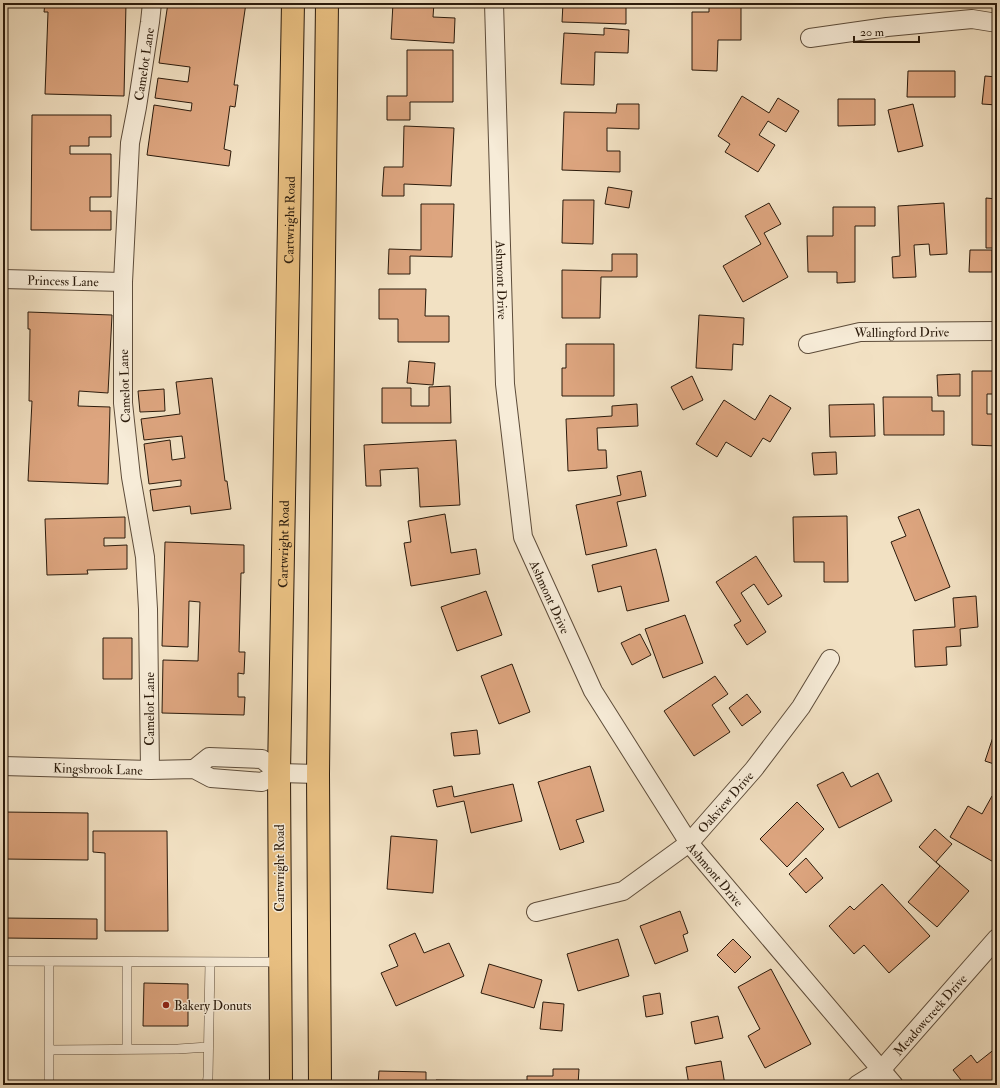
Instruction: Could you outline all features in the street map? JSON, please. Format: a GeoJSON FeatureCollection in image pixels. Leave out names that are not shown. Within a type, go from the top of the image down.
{"type":"FeatureCollection","features":[{"type":"Feature","properties":{"kind":"main road","name":"Cartwright Road"},"geometry":{"type":"LineString","coordinates":[[281,1085],[279,773],[293,3]]}},
{"type":"Feature","properties":{"kind":"main road"},"geometry":{"type":"LineString","coordinates":[[320,1085],[318,774],[327,3]]}},
{"type":"Feature","properties":{"kind":"street","name":"Camelot Lane"},"geometry":{"type":"LineString","coordinates":[[150,770],[148,602],[145,557],[131,477],[123,403],[123,282],[130,143],[138,107],[152,3]]}},
{"type":"Feature","properties":{"kind":"street","name":"Ashmont Drive"},"geometry":{"type":"LineString","coordinates":[[494,3],[505,384],[523,537],[593,691],[689,843],[894,1085]]}},
{"type":"Feature","properties":{"kind":"street"},"geometry":{"type":"LineString","coordinates":[[810,38],[888,27],[972,19],[997,23]]}},
{"type":"Feature","properties":{"kind":"street","name":"Princess Lane"},"geometry":{"type":"LineString","coordinates":[[3,279],[123,282]]}},
{"type":"Feature","properties":{"kind":"street","name":"Wallingford Drive"},"geometry":{"type":"LineString","coordinates":[[808,344],[860,332],[997,331]]}},
{"type":"Feature","properties":{"kind":"street","name":"Oakview Drive"},"geometry":{"type":"LineString","coordinates":[[536,912],[623,891],[689,843],[754,769],[787,726],[801,707],[830,659]]}},
{"type":"Feature","properties":{"kind":"street","name":"Kingsbrook Lane"},"geometry":{"type":"LineString","coordinates":[[3,766],[150,770],[194,769],[211,778],[262,782],[279,773],[318,774]]}},
{"type":"Feature","properties":{"kind":"street","name":"Meadowcreek Drive"},"geometry":{"type":"LineString","coordinates":[[857,1085],[881,1070],[997,938]]}},
{"type":"Feature","properties":{"kind":"lane"},"geometry":{"type":"LineString","coordinates":[[3,961],[280,962]]}},
{"type":"Feature","properties":{"kind":"lane"},"geometry":{"type":"LineString","coordinates":[[49,962],[49,1085]]}},
{"type":"Feature","properties":{"kind":"lane"},"geometry":{"type":"LineString","coordinates":[[127,962],[127,1049]]}},
{"type":"Feature","properties":{"kind":"lane"},"geometry":{"type":"LineString","coordinates":[[207,1085],[210,962]]}},
{"type":"Feature","properties":{"kind":"lane"},"geometry":{"type":"LineString","coordinates":[[49,1050],[178,1049],[208,1047]]}},
{"type":"Feature","properties":{"kind":"building"},"geometry":{"type":"Polygon","coordinates":[[[45,3],[126,3],[124,96],[45,94],[48,12],[44,12],[45,3]]]}},
{"type":"Feature","properties":{"kind":"building"},"geometry":{"type":"Polygon","coordinates":[[[168,3],[246,3],[234,85],[238,85],[235,107],[230,106],[224,149],[231,151],[229,166],[147,155],[154,105],[191,111],[192,103],[155,98],[158,78],[188,82],[190,67],[159,63],[168,3]]]}},
{"type":"Feature","properties":{"kind":"building"},"geometry":{"type":"Polygon","coordinates":[[[393,3],[434,3],[433,17],[455,18],[454,43],[391,39],[393,3]]]}},
{"type":"Feature","properties":{"kind":"building"},"geometry":{"type":"Polygon","coordinates":[[[563,3],[626,5],[626,24],[562,22],[563,3]]]}},
{"type":"Feature","properties":{"kind":"building"},"geometry":{"type":"Polygon","coordinates":[[[709,3],[741,3],[741,40],[718,40],[717,71],[692,70],[692,12],[709,12],[709,3]]]}},
{"type":"Feature","properties":{"kind":"building"},"geometry":{"type":"Polygon","coordinates":[[[604,28],[629,30],[628,53],[595,52],[594,85],[561,84],[564,33],[604,35],[604,28]]]}},
{"type":"Feature","properties":{"kind":"building"},"geometry":{"type":"Polygon","coordinates":[[[407,50],[453,50],[453,102],[410,102],[410,120],[387,120],[387,96],[407,96],[407,50]]]}},
{"type":"Feature","properties":{"kind":"building"},"geometry":{"type":"Polygon","coordinates":[[[908,71],[955,71],[955,97],[907,97],[908,71]]]}},
{"type":"Feature","properties":{"kind":"building"},"geometry":{"type":"Polygon","coordinates":[[[985,76],[997,77],[997,105],[982,104],[985,76]]]}},
{"type":"Feature","properties":{"kind":"building"},"geometry":{"type":"Polygon","coordinates":[[[742,96],[769,113],[778,98],[799,111],[786,132],[768,121],[759,135],[775,145],[758,172],[725,152],[730,144],[718,136],[742,96]]]}},
{"type":"Feature","properties":{"kind":"building"},"geometry":{"type":"Polygon","coordinates":[[[838,99],[875,99],[875,125],[838,126],[838,99]]]}},
{"type":"Feature","properties":{"kind":"building"},"geometry":{"type":"Polygon","coordinates":[[[617,104],[639,104],[639,129],[607,128],[607,151],[620,151],[620,172],[562,170],[564,112],[616,113],[617,104]]]}},
{"type":"Feature","properties":{"kind":"building"},"geometry":{"type":"Polygon","coordinates":[[[913,104],[923,146],[898,152],[888,110],[913,104]]]}},
{"type":"Feature","properties":{"kind":"building"},"geometry":{"type":"Polygon","coordinates":[[[32,115],[111,115],[111,137],[89,137],[89,146],[70,146],[70,154],[111,154],[111,197],[90,197],[90,211],[111,211],[111,230],[31,230],[32,115]]]}},
{"type":"Feature","properties":{"kind":"building"},"geometry":{"type":"Polygon","coordinates":[[[404,126],[454,128],[451,186],[404,184],[404,196],[382,196],[384,167],[403,167],[404,126]]]}},
{"type":"Feature","properties":{"kind":"building"},"geometry":{"type":"Polygon","coordinates":[[[608,187],[632,191],[629,208],[605,204],[608,187]]]}},
{"type":"Feature","properties":{"kind":"building"},"geometry":{"type":"Polygon","coordinates":[[[986,198],[997,199],[997,248],[986,248],[986,198]]]}},
{"type":"Feature","properties":{"kind":"building"},"geometry":{"type":"Polygon","coordinates":[[[563,200],[594,200],[593,244],[562,243],[563,200]]]}},
{"type":"Feature","properties":{"kind":"building"},"geometry":{"type":"Polygon","coordinates":[[[769,203],[781,224],[764,233],[788,277],[743,302],[723,266],[761,244],[745,216],[769,203]]]}},
{"type":"Feature","properties":{"kind":"building"},"geometry":{"type":"Polygon","coordinates":[[[944,203],[947,254],[930,255],[929,244],[914,245],[916,277],[893,278],[892,257],[900,256],[898,206],[944,203]]]}},
{"type":"Feature","properties":{"kind":"building"},"geometry":{"type":"Polygon","coordinates":[[[421,204],[454,204],[452,257],[410,256],[410,274],[388,274],[389,249],[421,250],[421,204]]]}},
{"type":"Feature","properties":{"kind":"building"},"geometry":{"type":"Polygon","coordinates":[[[833,207],[875,207],[875,226],[855,226],[855,282],[837,283],[837,272],[808,272],[807,236],[833,236],[833,207]]]}},
{"type":"Feature","properties":{"kind":"building"},"geometry":{"type":"Polygon","coordinates":[[[970,250],[992,250],[992,272],[969,272],[970,250]]]}},
{"type":"Feature","properties":{"kind":"building"},"geometry":{"type":"Polygon","coordinates":[[[612,254],[637,254],[637,277],[601,277],[600,318],[562,318],[562,270],[612,271],[612,254]]]}},
{"type":"Feature","properties":{"kind":"building"},"geometry":{"type":"Polygon","coordinates":[[[379,289],[426,289],[425,316],[449,316],[449,342],[398,342],[398,319],[379,319],[379,289]]]}},
{"type":"Feature","properties":{"kind":"building"},"geometry":{"type":"Polygon","coordinates":[[[28,312],[112,315],[108,393],[79,391],[78,406],[110,407],[108,484],[28,481],[32,401],[29,401],[30,329],[28,329],[28,312]]]}},
{"type":"Feature","properties":{"kind":"building"},"geometry":{"type":"Polygon","coordinates":[[[699,315],[744,318],[743,345],[733,344],[732,370],[696,368],[699,315]]]}},
{"type":"Feature","properties":{"kind":"building"},"geometry":{"type":"Polygon","coordinates":[[[566,344],[614,344],[614,396],[562,396],[562,368],[566,368],[566,344]]]}},
{"type":"Feature","properties":{"kind":"building"},"geometry":{"type":"Polygon","coordinates":[[[409,361],[435,363],[433,385],[407,383],[409,361]]]}},
{"type":"Feature","properties":{"kind":"building"},"geometry":{"type":"Polygon","coordinates":[[[972,371],[995,371],[995,394],[987,394],[987,414],[997,414],[997,446],[972,445],[972,371]]]}},
{"type":"Feature","properties":{"kind":"building"},"geometry":{"type":"Polygon","coordinates":[[[960,374],[960,396],[938,396],[937,375],[960,374]]]}},
{"type":"Feature","properties":{"kind":"building"},"geometry":{"type":"Polygon","coordinates":[[[692,376],[703,400],[683,410],[671,387],[692,376]]]}},
{"type":"Feature","properties":{"kind":"building"},"geometry":{"type":"Polygon","coordinates":[[[212,378],[225,481],[227,481],[231,509],[191,514],[190,506],[153,511],[150,490],[181,486],[181,480],[149,484],[144,444],[170,440],[172,460],[185,458],[182,436],[144,440],[141,419],[180,414],[176,382],[212,378]]]}},
{"type":"Feature","properties":{"kind":"building"},"geometry":{"type":"Polygon","coordinates":[[[450,386],[451,423],[382,423],[382,388],[411,388],[411,406],[429,406],[429,387],[450,386]]]}},
{"type":"Feature","properties":{"kind":"building"},"geometry":{"type":"Polygon","coordinates":[[[164,389],[165,411],[140,412],[138,391],[164,389]]]}},
{"type":"Feature","properties":{"kind":"building"},"geometry":{"type":"Polygon","coordinates":[[[770,395],[791,408],[770,442],[763,438],[751,457],[726,442],[717,457],[696,444],[724,400],[755,420],[770,395]]]}},
{"type":"Feature","properties":{"kind":"building"},"geometry":{"type":"Polygon","coordinates":[[[883,397],[932,397],[932,411],[944,411],[944,435],[884,435],[883,397]]]}},
{"type":"Feature","properties":{"kind":"building"},"geometry":{"type":"Polygon","coordinates":[[[637,404],[638,426],[597,428],[598,450],[606,450],[607,468],[568,471],[566,419],[612,416],[612,406],[637,404]]]}},
{"type":"Feature","properties":{"kind":"building"},"geometry":{"type":"Polygon","coordinates":[[[874,404],[875,436],[830,437],[829,405],[874,404]]]}},
{"type":"Feature","properties":{"kind":"building"},"geometry":{"type":"Polygon","coordinates":[[[456,440],[460,505],[420,507],[418,468],[380,470],[381,486],[366,486],[364,445],[456,440]]]}},
{"type":"Feature","properties":{"kind":"building"},"geometry":{"type":"Polygon","coordinates":[[[836,452],[837,474],[814,475],[812,453],[836,452]]]}},
{"type":"Feature","properties":{"kind":"building"},"geometry":{"type":"Polygon","coordinates":[[[641,471],[646,496],[617,502],[627,546],[586,555],[576,505],[621,495],[617,476],[641,471]]]}},
{"type":"Feature","properties":{"kind":"building"},"geometry":{"type":"Polygon","coordinates":[[[919,509],[950,587],[915,601],[891,542],[906,536],[898,517],[919,509]]]}},
{"type":"Feature","properties":{"kind":"building"},"geometry":{"type":"Polygon","coordinates":[[[445,514],[451,553],[476,549],[480,574],[411,586],[404,543],[411,542],[408,521],[445,514]]]}},
{"type":"Feature","properties":{"kind":"building"},"geometry":{"type":"Polygon","coordinates":[[[847,516],[848,582],[824,582],[824,562],[794,562],[793,517],[847,516]]]}},
{"type":"Feature","properties":{"kind":"building"},"geometry":{"type":"Polygon","coordinates":[[[125,517],[125,538],[104,538],[104,546],[127,545],[127,569],[87,570],[88,574],[47,575],[45,519],[125,517]]]}},
{"type":"Feature","properties":{"kind":"building"},"geometry":{"type":"Polygon","coordinates":[[[165,542],[244,545],[244,573],[241,573],[239,652],[245,652],[244,674],[238,673],[238,697],[245,697],[244,715],[162,713],[163,660],[198,661],[200,602],[189,601],[188,647],[162,646],[165,542]]]}},
{"type":"Feature","properties":{"kind":"building"},"geometry":{"type":"Polygon","coordinates":[[[656,549],[669,601],[627,611],[621,586],[598,592],[592,565],[656,549]]]}},
{"type":"Feature","properties":{"kind":"building"},"geometry":{"type":"Polygon","coordinates":[[[756,556],[782,596],[768,605],[754,584],[741,593],[766,632],[747,645],[734,625],[741,621],[716,582],[756,556]]]}},
{"type":"Feature","properties":{"kind":"building"},"geometry":{"type":"Polygon","coordinates":[[[486,591],[502,635],[457,651],[441,607],[486,591]]]}},
{"type":"Feature","properties":{"kind":"building"},"geometry":{"type":"Polygon","coordinates":[[[976,596],[978,627],[960,629],[961,646],[946,647],[947,665],[915,667],[913,630],[955,627],[953,598],[976,596]]]}},
{"type":"Feature","properties":{"kind":"building"},"geometry":{"type":"Polygon","coordinates":[[[685,615],[703,663],[663,678],[645,629],[685,615]]]}},
{"type":"Feature","properties":{"kind":"building"},"geometry":{"type":"Polygon","coordinates":[[[640,634],[651,655],[632,665],[621,643],[640,634]]]}},
{"type":"Feature","properties":{"kind":"building"},"geometry":{"type":"Polygon","coordinates":[[[103,638],[132,638],[132,679],[103,679],[103,638]]]}},
{"type":"Feature","properties":{"kind":"building"},"geometry":{"type":"Polygon","coordinates":[[[512,664],[530,712],[499,724],[481,676],[512,664]]]}},
{"type":"Feature","properties":{"kind":"building"},"geometry":{"type":"Polygon","coordinates":[[[715,676],[728,694],[712,705],[730,732],[694,756],[664,711],[715,676]]]}},
{"type":"Feature","properties":{"kind":"building"},"geometry":{"type":"Polygon","coordinates":[[[747,694],[761,712],[742,726],[729,708],[747,694]]]}},
{"type":"Feature","properties":{"kind":"building"},"geometry":{"type":"Polygon","coordinates":[[[997,725],[997,765],[985,761],[997,725]]]}},
{"type":"Feature","properties":{"kind":"building"},"geometry":{"type":"Polygon","coordinates":[[[477,730],[480,754],[454,756],[451,733],[477,730]]]}},
{"type":"Feature","properties":{"kind":"building"},"geometry":{"type":"Polygon","coordinates":[[[590,766],[604,811],[576,820],[584,842],[560,850],[538,782],[590,766]]]}},
{"type":"Feature","properties":{"kind":"building"},"geometry":{"type":"Polygon","coordinates":[[[843,772],[851,787],[878,773],[892,801],[839,828],[817,785],[843,772]]]}},
{"type":"Feature","properties":{"kind":"building"},"geometry":{"type":"Polygon","coordinates":[[[513,784],[522,821],[471,833],[464,801],[437,807],[433,790],[452,786],[454,797],[513,784]]]}},
{"type":"Feature","properties":{"kind":"building"},"geometry":{"type":"Polygon","coordinates":[[[992,796],[997,799],[997,864],[950,837],[968,806],[982,814],[992,796]]]}},
{"type":"Feature","properties":{"kind":"building"},"geometry":{"type":"Polygon","coordinates":[[[797,802],[824,829],[787,867],[760,839],[797,802]]]}},
{"type":"Feature","properties":{"kind":"building"},"geometry":{"type":"Polygon","coordinates":[[[3,812],[88,813],[88,860],[3,859],[3,812]]]}},
{"type":"Feature","properties":{"kind":"building"},"geometry":{"type":"Polygon","coordinates":[[[935,829],[952,844],[936,862],[969,891],[937,927],[908,902],[940,866],[919,847],[935,829]]]}},
{"type":"Feature","properties":{"kind":"building"},"geometry":{"type":"Polygon","coordinates":[[[93,831],[167,831],[168,931],[105,931],[105,853],[93,852],[93,831]]]}},
{"type":"Feature","properties":{"kind":"building"},"geometry":{"type":"Polygon","coordinates":[[[391,836],[437,840],[433,893],[387,889],[391,836]]]}},
{"type":"Feature","properties":{"kind":"building"},"geometry":{"type":"Polygon","coordinates":[[[806,858],[823,878],[806,893],[789,874],[806,858]]]}},
{"type":"Feature","properties":{"kind":"building"},"geometry":{"type":"Polygon","coordinates":[[[882,884],[930,936],[889,973],[864,945],[854,954],[829,926],[850,906],[854,910],[882,884]]]}},
{"type":"Feature","properties":{"kind":"building"},"geometry":{"type":"Polygon","coordinates":[[[680,911],[688,933],[683,935],[688,951],[655,964],[640,926],[680,911]]]}},
{"type":"Feature","properties":{"kind":"building"},"geometry":{"type":"Polygon","coordinates":[[[3,918],[97,919],[97,939],[3,938],[3,918]]]}},
{"type":"Feature","properties":{"kind":"building"},"geometry":{"type":"Polygon","coordinates":[[[415,933],[424,953],[449,943],[464,976],[396,1006],[381,973],[398,966],[389,945],[415,933]]]}},
{"type":"Feature","properties":{"kind":"building"},"geometry":{"type":"Polygon","coordinates":[[[618,939],[629,976],[578,991],[567,954],[618,939]]]}},
{"type":"Feature","properties":{"kind":"building"},"geometry":{"type":"Polygon","coordinates":[[[733,939],[751,957],[735,973],[717,955],[733,939]]]}},
{"type":"Feature","properties":{"kind":"building"},"geometry":{"type":"Polygon","coordinates":[[[489,964],[542,980],[534,1008],[481,993],[489,964]]]}},
{"type":"Feature","properties":{"kind":"building"},"geometry":{"type":"Polygon","coordinates":[[[771,969],[811,1044],[765,1068],[748,1036],[760,1029],[738,987],[771,969]]]}},
{"type":"Feature","properties":{"kind":"building","name":"Bakery Donuts"},"geometry":{"type":"Polygon","coordinates":[[[144,983],[188,984],[188,1026],[143,1026],[144,983]]]}},
{"type":"Feature","properties":{"kind":"building"},"geometry":{"type":"Polygon","coordinates":[[[660,993],[663,1014],[646,1017],[643,996],[660,993]]]}},
{"type":"Feature","properties":{"kind":"building"},"geometry":{"type":"Polygon","coordinates":[[[543,1002],[564,1004],[562,1031],[540,1029],[543,1002]]]}},
{"type":"Feature","properties":{"kind":"building"},"geometry":{"type":"Polygon","coordinates":[[[718,1016],[723,1038],[695,1044],[691,1022],[718,1016]]]}},
{"type":"Feature","properties":{"kind":"building"},"geometry":{"type":"Polygon","coordinates":[[[996,1048],[997,1085],[965,1085],[953,1070],[971,1055],[977,1063],[996,1048]]]}},
{"type":"Feature","properties":{"kind":"building"},"geometry":{"type":"Polygon","coordinates":[[[721,1061],[725,1085],[689,1085],[686,1067],[721,1061]]]}},
{"type":"Feature","properties":{"kind":"building"},"geometry":{"type":"Polygon","coordinates":[[[553,1069],[579,1069],[578,1085],[527,1085],[527,1076],[553,1076],[553,1069]]]}},
{"type":"Feature","properties":{"kind":"building"},"geometry":{"type":"Polygon","coordinates":[[[379,1071],[426,1072],[426,1085],[378,1085],[379,1071]]]}},
{"type":"Feature","properties":{"kind":"building"},"geometry":{"type":"Polygon","coordinates":[[[436,1080],[503,1081],[503,1085],[436,1085],[436,1080]]]}},
{"type":"Feature","properties":{"kind":"place","name":"Bakery Donuts"},"geometry":{"type":"Point","coordinates":[166,1005]}}]}
